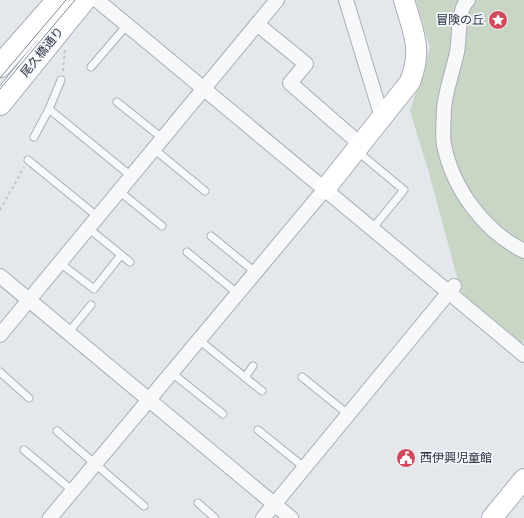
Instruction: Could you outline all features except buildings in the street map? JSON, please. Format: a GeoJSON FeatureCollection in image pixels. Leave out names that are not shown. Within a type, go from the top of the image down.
{"type":"FeatureCollection","features":[{"type":"Feature","properties":{"kind":"main road","name":"尾久橋通り"},"geometry":{"type":"LineString","coordinates":[[0,66],[58,0]]}},
{"type":"Feature","properties":{"kind":"main road","name":"尾久橋通り"},"geometry":{"type":"LineString","coordinates":[[0,104],[84,0]]}},
{"type":"Feature","properties":{"kind":"street"},"geometry":{"type":"LineString","coordinates":[[97,0],[372,229],[451,290],[524,355]]}},
{"type":"Feature","properties":{"kind":"street"},"geometry":{"type":"LineString","coordinates":[[0,335],[277,0]]}},
{"type":"Feature","properties":{"kind":"street"},"geometry":{"type":"LineString","coordinates":[[346,0],[383,117]]}},
{"type":"Feature","properties":{"kind":"street"},"geometry":{"type":"LineString","coordinates":[[52,517],[325,189],[410,82],[415,69],[418,52],[404,0]]}},
{"type":"Feature","properties":{"kind":"street"},"geometry":{"type":"LineString","coordinates":[[468,0],[459,15],[460,32],[444,108],[444,144],[456,182],[477,214],[498,234],[524,251]]}},
{"type":"Feature","properties":{"kind":"street"},"geometry":{"type":"LineString","coordinates":[[257,24],[306,64],[290,83],[357,147]]}},
{"type":"Feature","properties":{"kind":"street"},"geometry":{"type":"LineString","coordinates":[[0,276],[290,518]]}},
{"type":"Feature","properties":{"kind":"street"},"geometry":{"type":"LineString","coordinates":[[263,518],[451,290]]}},
{"type":"Feature","properties":{"kind":"street"},"geometry":{"type":"LineString","coordinates":[[492,518],[524,479]]}},
{"type":"Feature","properties":{"kind":"lane"},"geometry":{"type":"LineString","coordinates":[[91,67],[127,25]]}},
{"type":"Feature","properties":{"kind":"lane"},"geometry":{"type":"LineString","coordinates":[[34,137],[50,109],[61,80]]}},
{"type":"Feature","properties":{"kind":"lane"},"geometry":{"type":"LineString","coordinates":[[117,102],[205,191]]}},
{"type":"Feature","properties":{"kind":"lane"},"geometry":{"type":"LineString","coordinates":[[50,109],[131,176]]}},
{"type":"Feature","properties":{"kind":"lane"},"geometry":{"type":"LineString","coordinates":[[357,147],[404,190],[372,229]]}},
{"type":"Feature","properties":{"kind":"lane"},"geometry":{"type":"LineString","coordinates":[[28,160],[98,217]]}},
{"type":"Feature","properties":{"kind":"lane"},"geometry":{"type":"LineString","coordinates":[[119,191],[162,226]]}},
{"type":"Feature","properties":{"kind":"lane"},"geometry":{"type":"LineString","coordinates":[[88,228],[130,262]]}},
{"type":"Feature","properties":{"kind":"lane"},"geometry":{"type":"LineString","coordinates":[[211,236],[255,272]]}},
{"type":"Feature","properties":{"kind":"lane"},"geometry":{"type":"LineString","coordinates":[[187,252],[237,294]]}},
{"type":"Feature","properties":{"kind":"lane"},"geometry":{"type":"LineString","coordinates":[[60,263],[94,289],[121,255]]}},
{"type":"Feature","properties":{"kind":"lane"},"geometry":{"type":"LineString","coordinates":[[68,333],[91,305]]}},
{"type":"Feature","properties":{"kind":"lane"},"geometry":{"type":"LineString","coordinates":[[199,340],[262,391]]}},
{"type":"Feature","properties":{"kind":"lane"},"geometry":{"type":"LineString","coordinates":[[245,377],[253,366]]}},
{"type":"Feature","properties":{"kind":"lane"},"geometry":{"type":"LineString","coordinates":[[0,372],[29,398]]}},
{"type":"Feature","properties":{"kind":"lane"},"geometry":{"type":"LineString","coordinates":[[172,373],[223,414]]}},
{"type":"Feature","properties":{"kind":"lane"},"geometry":{"type":"LineString","coordinates":[[302,377],[349,415]]}},
{"type":"Feature","properties":{"kind":"lane"},"geometry":{"type":"LineString","coordinates":[[57,430],[144,506]]}},
{"type":"Feature","properties":{"kind":"lane"},"geometry":{"type":"LineString","coordinates":[[258,430],[305,468]]}},
{"type":"Feature","properties":{"kind":"lane"},"geometry":{"type":"LineString","coordinates":[[24,450],[73,491]]}},
{"type":"Feature","properties":{"kind":"lane"},"geometry":{"type":"LineString","coordinates":[[198,503],[215,518]]}},
{"type":"Feature","properties":{"kind":"path"},"geometry":{"type":"LineString","coordinates":[[54,37],[66,52],[61,80]]}},
{"type":"Feature","properties":{"kind":"path"},"geometry":{"type":"LineString","coordinates":[[0,210],[28,160]]}},
{"type":"Feature","properties":{"kind":"green space"},"geometry":{"type":"Polygon","coordinates":[[[416,0],[524,0],[524,340],[522,343],[463,295],[457,277],[429,173],[410,111],[430,48],[416,0]]]}},
{"type":"Feature","properties":{"kind":"tram line"},"geometry":{"type":"LineString","coordinates":[[0,78],[66,0]]}},
{"type":"Feature","properties":{"kind":"tram line"},"geometry":{"type":"LineString","coordinates":[[0,89],[75,0]]}},
{"type":"Feature","properties":{"kind":"place","name":"冒険の丘"},"geometry":{"type":"Point","coordinates":[498,20]}},
{"type":"Feature","properties":{"kind":"place","name":"西伊興児童館"},"geometry":{"type":"Point","coordinates":[406,458]}}]}
